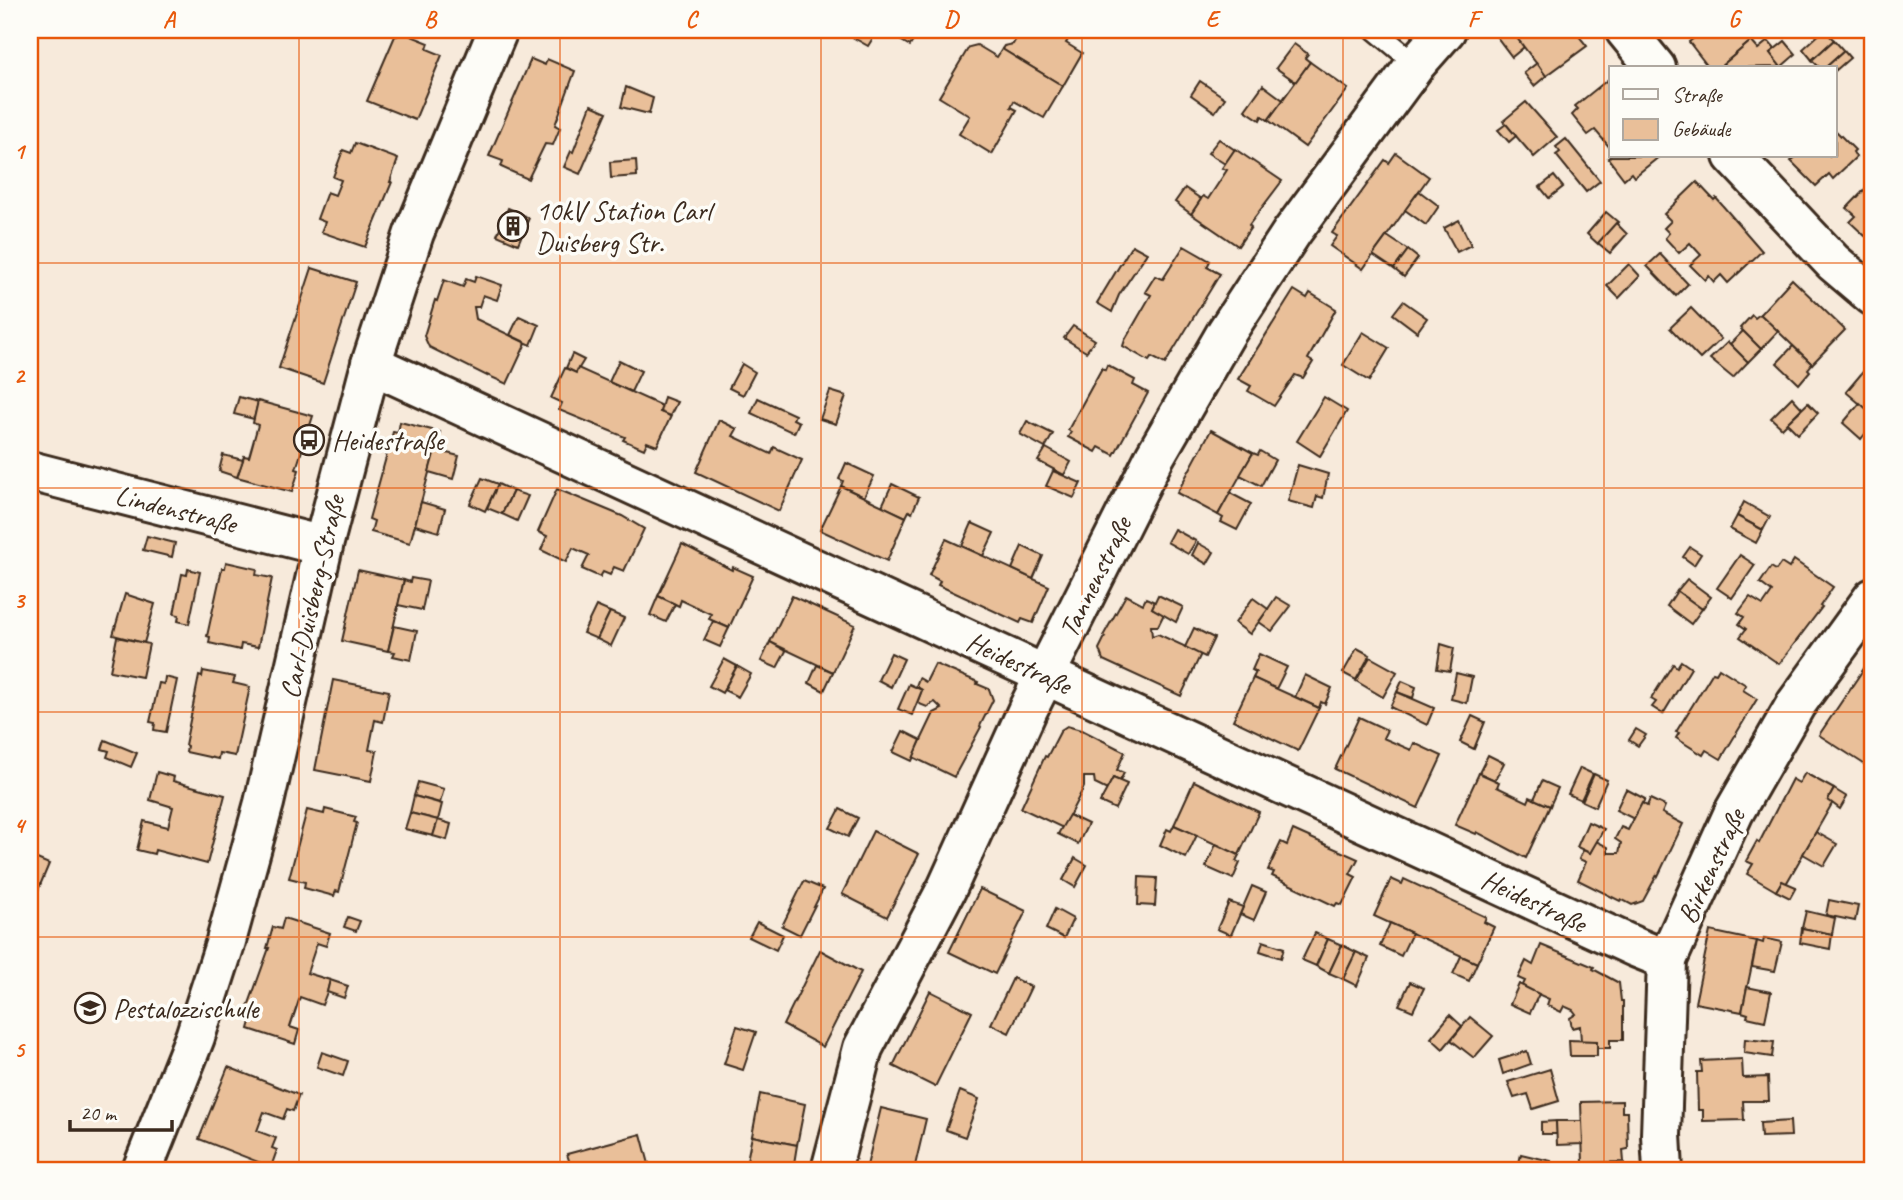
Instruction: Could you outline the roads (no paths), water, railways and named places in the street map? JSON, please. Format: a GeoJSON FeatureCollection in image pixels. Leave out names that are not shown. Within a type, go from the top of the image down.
{"type":"FeatureCollection","features":[{"type":"Feature","properties":{"kind":"street","name":"Carl-Duisberg-Straße"},"geometry":{"type":"LineString","coordinates":[[142,1170],[195,1037],[226,941],[264,803],[323,546],[371,364],[414,233],[498,30]]}},
{"type":"Feature","properties":{"kind":"street","name":"Tannenstraße"},"geometry":{"type":"LineString","coordinates":[[831,1170],[863,1048],[947,888],[1028,709],[1155,456],[1226,333],[1292,232],[1416,64],[1446,30]]}},
{"type":"Feature","properties":{"kind":"street"},"geometry":{"type":"LineString","coordinates":[[1625,30],[1654,66]]}},
{"type":"Feature","properties":{"kind":"street"},"geometry":{"type":"LineString","coordinates":[[1735,158],[1833,262],[1873,296]]}},
{"type":"Feature","properties":{"kind":"street","name":"Heidestraße"},"geometry":{"type":"LineString","coordinates":[[371,364],[1667,960]]}},
{"type":"Feature","properties":{"kind":"street","name":"Lindenstraße"},"geometry":{"type":"LineString","coordinates":[[30,471],[323,546]]}},
{"type":"Feature","properties":{"kind":"street","name":"Birkenstraße"},"geometry":{"type":"LineString","coordinates":[[1663,1170],[1661,1135],[1667,960],[1734,813],[1797,704],[1873,598]]}},
{"type":"Feature","properties":{"kind":"lane"},"geometry":{"type":"LineString","coordinates":[[1375,30],[1416,64]]}},
{"type":"Feature","properties":{"kind":"place","name":"10kV Station Carl Duisberg Str."},"geometry":{"type":"Point","coordinates":[513,226]}},
{"type":"Feature","properties":{"kind":"place","name":"Heidestraße"},"geometry":{"type":"Point","coordinates":[309,440]}},
{"type":"Feature","properties":{"kind":"place","name":"Pestalozzischule"},"geometry":{"type":"Point","coordinates":[90,1008]}}]}
